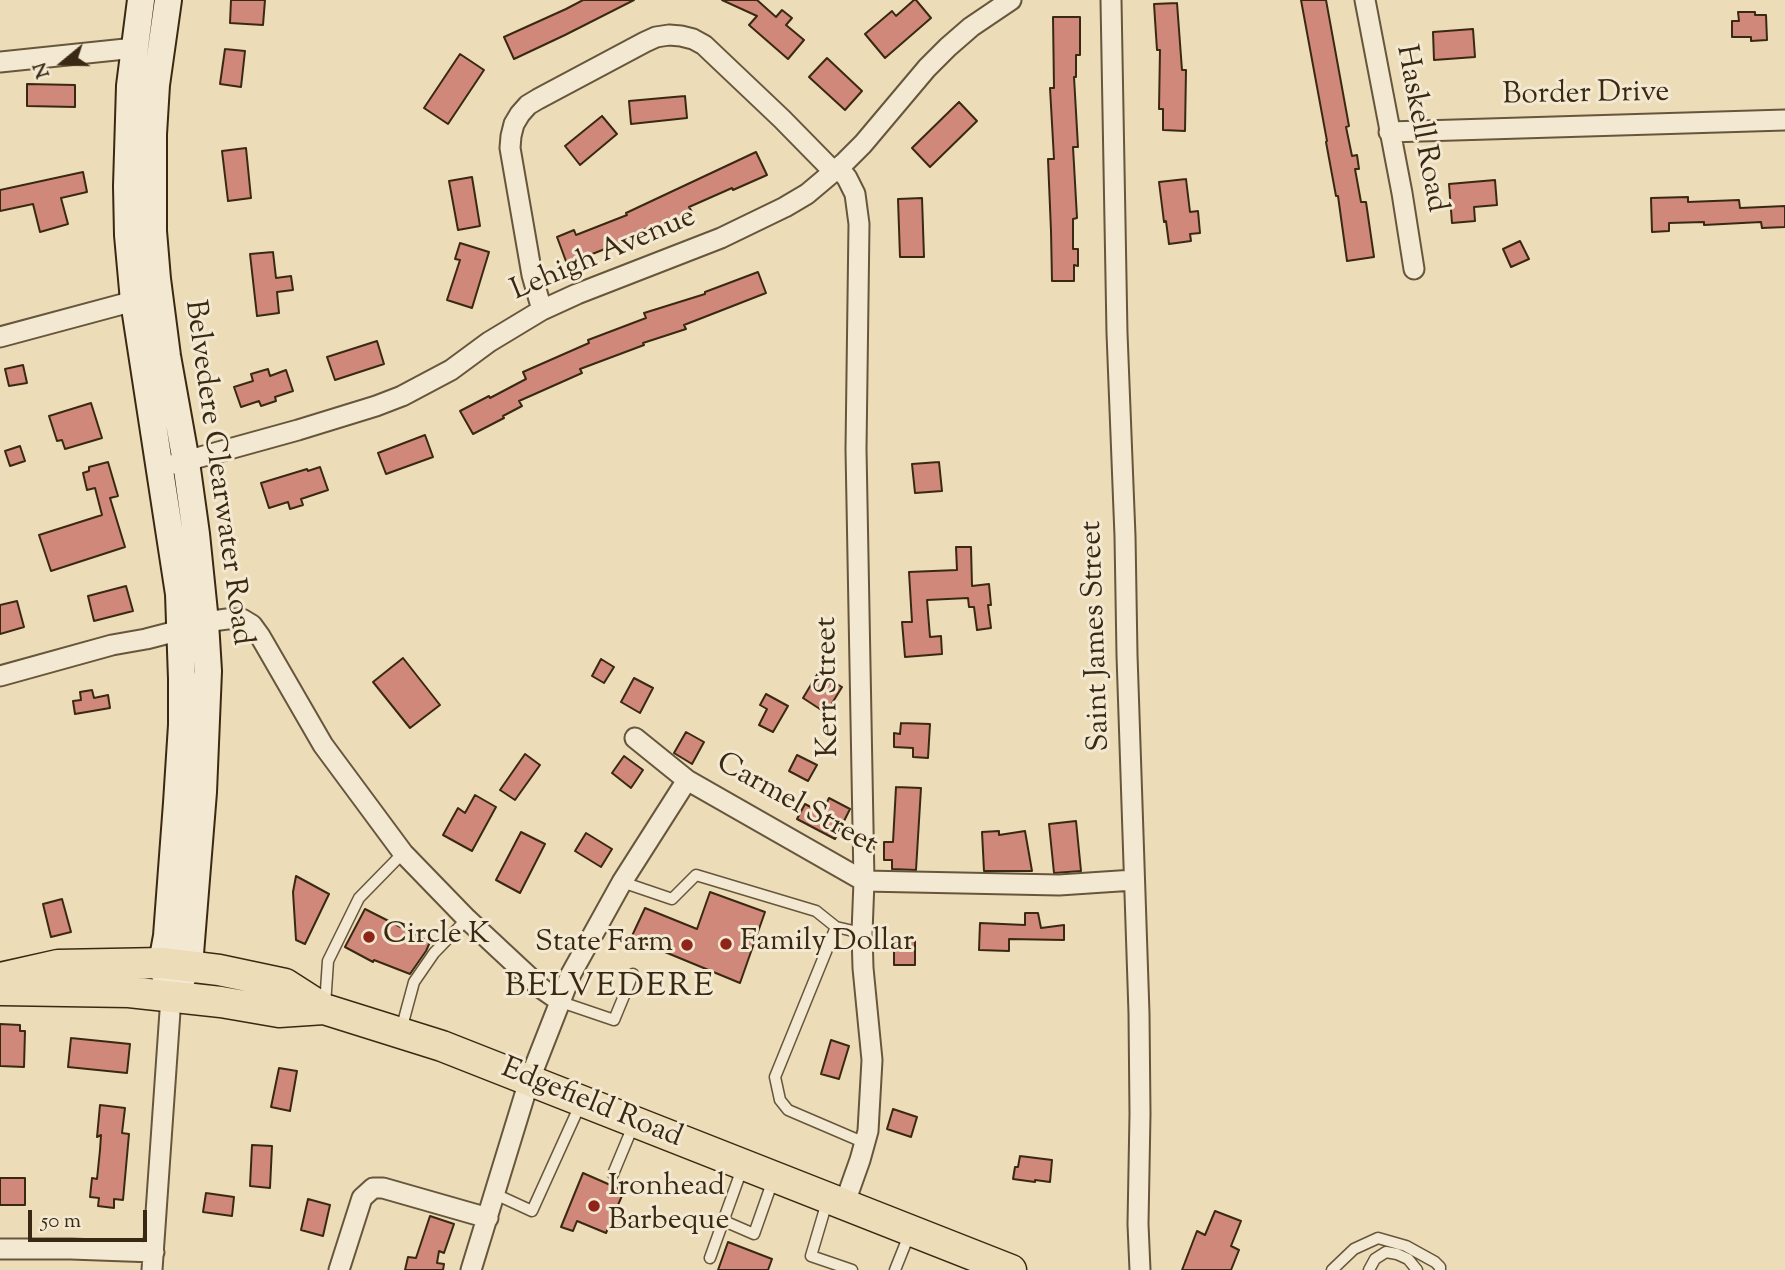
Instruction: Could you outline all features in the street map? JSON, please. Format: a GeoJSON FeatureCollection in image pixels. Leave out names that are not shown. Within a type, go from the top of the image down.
{"type":"FeatureCollection","features":[{"type":"Feature","properties":{"kind":"main road","name":"Belvedere Clearwater Road"},"geometry":{"type":"LineString","coordinates":[[141,0],[131,86],[127,186],[134,302],[179,594],[208,671],[206,748],[171,997]]}},
{"type":"Feature","properties":{"kind":"main road","name":"Belvedere Clearwater Road"},"geometry":{"type":"LineString","coordinates":[[168,0],[156,85],[153,231],[167,356],[186,462],[199,558],[193,626]]}},
{"type":"Feature","properties":{"kind":"main road","name":"Edgefield Road"},"geometry":{"type":"LineString","coordinates":[[0,978],[58,965],[176,964],[285,984],[324,1009],[442,1046],[1011,1270]]}},
{"type":"Feature","properties":{"kind":"main road","name":"Edgefield Road"},"geometry":{"type":"LineString","coordinates":[[0,990],[129,992],[221,1002],[279,1012],[324,1009]]}},
{"type":"Feature","properties":{"kind":"street","name":"Lehigh Avenue"},"geometry":{"type":"LineString","coordinates":[[160,467],[311,426],[402,396],[451,370],[489,342],[542,310],[721,238],[785,207],[807,194],[863,144],[948,47],[971,27],[1011,0]]}},
{"type":"Feature","properties":{"kind":"street","name":"Saint James Street"},"geometry":{"type":"LineString","coordinates":[[1111,0],[1117,332],[1139,1013],[1140,1270]]}},
{"type":"Feature","properties":{"kind":"street","name":"Haskell Road"},"geometry":{"type":"LineString","coordinates":[[1365,0],[1414,269]]}},
{"type":"Feature","properties":{"kind":"street","name":"Kerr Street"},"geometry":{"type":"LineString","coordinates":[[542,310],[532,275],[510,148],[514,124],[528,105],[656,37],[668,35],[693,39],[704,45],[847,178],[855,194],[859,224],[856,449],[862,933],[872,1060],[865,1143],[836,1202]]}},
{"type":"Feature","properties":{"kind":"street"},"geometry":{"type":"LineString","coordinates":[[0,62],[135,48]]}},
{"type":"Feature","properties":{"kind":"street","name":"Border Drive"},"geometry":{"type":"LineString","coordinates":[[1389,132],[1785,120]]}},
{"type":"Feature","properties":{"kind":"street"},"geometry":{"type":"LineString","coordinates":[[0,337],[134,302]]}},
{"type":"Feature","properties":{"kind":"street"},"geometry":{"type":"LineString","coordinates":[[0,676],[112,645],[227,619],[242,620],[252,625],[323,745],[403,853],[467,919],[541,988],[561,1002]]}},
{"type":"Feature","properties":{"kind":"street"},"geometry":{"type":"LineString","coordinates":[[635,738],[687,780]]}},
{"type":"Feature","properties":{"kind":"street","name":"Carmel Street"},"geometry":{"type":"LineString","coordinates":[[471,1270],[529,1081],[571,974],[622,882],[687,780],[863,881],[1059,885],[1134,880]]}},
{"type":"Feature","properties":{"kind":"street"},"geometry":{"type":"LineString","coordinates":[[0,1249],[71,1249],[153,1261],[171,997]]}},
{"type":"Feature","properties":{"kind":"street"},"geometry":{"type":"LineString","coordinates":[[339,1270],[362,1198],[373,1188],[383,1188],[488,1218]]}},
{"type":"Feature","properties":{"kind":"lane"},"geometry":{"type":"LineString","coordinates":[[324,1009],[328,961],[359,898],[403,853]]}},
{"type":"Feature","properties":{"kind":"lane"},"geometry":{"type":"LineString","coordinates":[[622,882],[673,899],[696,875],[816,911],[836,927],[862,933]]}},
{"type":"Feature","properties":{"kind":"lane"},"geometry":{"type":"LineString","coordinates":[[400,1033],[414,982],[434,953],[467,919]]}},
{"type":"Feature","properties":{"kind":"lane"},"geometry":{"type":"LineString","coordinates":[[836,927],[775,1077],[780,1100],[788,1110],[865,1143]]}},
{"type":"Feature","properties":{"kind":"lane"},"geometry":{"type":"LineString","coordinates":[[561,1002],[614,1020],[633,974]]}},
{"type":"Feature","properties":{"kind":"lane"},"geometry":{"type":"LineString","coordinates":[[495,1194],[533,1211],[581,1102]]}},
{"type":"Feature","properties":{"kind":"lane"},"geometry":{"type":"LineString","coordinates":[[613,1174],[634,1122]]}},
{"type":"Feature","properties":{"kind":"lane"},"geometry":{"type":"LineString","coordinates":[[710,1258],[744,1166]]}},
{"type":"Feature","properties":{"kind":"lane"},"geometry":{"type":"LineString","coordinates":[[724,1221],[754,1234],[774,1177]]}},
{"type":"Feature","properties":{"kind":"lane"},"geometry":{"type":"LineString","coordinates":[[836,1202],[811,1256],[852,1270]]}},
{"type":"Feature","properties":{"kind":"lane"},"geometry":{"type":"LineString","coordinates":[[895,1270],[911,1231]]}},
{"type":"Feature","properties":{"kind":"lane"},"geometry":{"type":"LineString","coordinates":[[1332,1270],[1354,1248],[1378,1238],[1406,1246],[1435,1262],[1440,1270]]}},
{"type":"Feature","properties":{"kind":"lane"},"geometry":{"type":"LineString","coordinates":[[1369,1270],[1375,1259],[1386,1252],[1408,1259],[1417,1270]]}},
{"type":"Feature","properties":{"kind":"building"},"geometry":{"type":"Polygon","coordinates":[[[231,0],[265,0],[263,25],[230,23],[231,0]]]}},
{"type":"Feature","properties":{"kind":"building"},"geometry":{"type":"Polygon","coordinates":[[[583,0],[634,0],[514,59],[504,37],[583,0]]]}},
{"type":"Feature","properties":{"kind":"building"},"geometry":{"type":"Polygon","coordinates":[[[722,0],[757,0],[776,17],[782,10],[792,18],[786,25],[804,40],[788,59],[749,25],[757,16],[722,0]]]}},
{"type":"Feature","properties":{"kind":"building"},"geometry":{"type":"Polygon","coordinates":[[[914,0],[931,18],[885,58],[865,34],[892,11],[896,16],[914,0]]]}},
{"type":"Feature","properties":{"kind":"building"},"geometry":{"type":"Polygon","coordinates":[[[1301,0],[1326,0],[1349,126],[1346,127],[1352,156],[1357,155],[1359,169],[1355,169],[1361,202],[1366,202],[1374,257],[1347,261],[1338,196],[1301,0]]]}},
{"type":"Feature","properties":{"kind":"building"},"geometry":{"type":"Polygon","coordinates":[[[1177,3],[1182,70],[1186,70],[1185,131],[1163,130],[1163,109],[1159,109],[1160,50],[1157,50],[1154,4],[1177,3]]]}},
{"type":"Feature","properties":{"kind":"building"},"geometry":{"type":"Polygon","coordinates":[[[1738,12],[1766,15],[1767,40],[1751,41],[1751,37],[1732,37],[1732,21],[1739,21],[1738,12]]]}},
{"type":"Feature","properties":{"kind":"building"},"geometry":{"type":"Polygon","coordinates":[[[1053,17],[1080,17],[1080,55],[1076,55],[1074,77],[1078,147],[1073,147],[1077,218],[1073,219],[1073,249],[1078,249],[1078,266],[1074,265],[1074,281],[1052,281],[1048,159],[1054,159],[1050,88],[1054,88],[1053,17]]]}},
{"type":"Feature","properties":{"kind":"building"},"geometry":{"type":"Polygon","coordinates":[[[1473,29],[1475,57],[1434,60],[1433,32],[1473,29]]]}},
{"type":"Feature","properties":{"kind":"building"},"geometry":{"type":"Polygon","coordinates":[[[225,49],[245,51],[241,87],[220,84],[225,49]]]}},
{"type":"Feature","properties":{"kind":"building"},"geometry":{"type":"Polygon","coordinates":[[[460,54],[484,70],[448,124],[424,108],[460,54]]]}},
{"type":"Feature","properties":{"kind":"building"},"geometry":{"type":"Polygon","coordinates":[[[827,58],[862,91],[845,110],[809,77],[827,58]]]}},
{"type":"Feature","properties":{"kind":"building"},"geometry":{"type":"Polygon","coordinates":[[[27,84],[75,85],[75,107],[27,106],[27,84]]]}},
{"type":"Feature","properties":{"kind":"building"},"geometry":{"type":"Polygon","coordinates":[[[685,96],[687,118],[631,124],[629,101],[685,96]]]}},
{"type":"Feature","properties":{"kind":"building"},"geometry":{"type":"Polygon","coordinates":[[[959,102],[977,121],[930,167],[912,148],[959,102]]]}},
{"type":"Feature","properties":{"kind":"building"},"geometry":{"type":"Polygon","coordinates":[[[602,116],[617,134],[580,165],[565,146],[602,116]]]}},
{"type":"Feature","properties":{"kind":"building"},"geometry":{"type":"Polygon","coordinates":[[[246,148],[251,198],[228,201],[222,151],[246,148]]]}},
{"type":"Feature","properties":{"kind":"building"},"geometry":{"type":"Polygon","coordinates":[[[756,152],[767,175],[689,207],[692,212],[658,228],[656,224],[620,243],[567,264],[557,237],[574,230],[576,235],[627,215],[626,213],[756,152]]]}},
{"type":"Feature","properties":{"kind":"building"},"geometry":{"type":"Polygon","coordinates":[[[83,172],[87,192],[61,198],[68,224],[40,232],[33,204],[0,211],[0,190],[83,172]]]}},
{"type":"Feature","properties":{"kind":"building"},"geometry":{"type":"Polygon","coordinates":[[[472,177],[480,226],[458,230],[449,181],[472,177]]]}},
{"type":"Feature","properties":{"kind":"building"},"geometry":{"type":"Polygon","coordinates":[[[1186,179],[1190,212],[1198,211],[1200,233],[1190,234],[1191,241],[1169,244],[1159,182],[1186,179]]]}},
{"type":"Feature","properties":{"kind":"building"},"geometry":{"type":"Polygon","coordinates":[[[1495,180],[1497,205],[1474,207],[1475,221],[1452,223],[1449,184],[1495,180]]]}},
{"type":"Feature","properties":{"kind":"building"},"geometry":{"type":"Polygon","coordinates":[[[1688,197],[1688,202],[1739,200],[1740,208],[1785,206],[1785,227],[1762,228],[1761,222],[1704,225],[1704,222],[1669,223],[1669,231],[1652,232],[1651,198],[1688,197]]]}},
{"type":"Feature","properties":{"kind":"building"},"geometry":{"type":"Polygon","coordinates":[[[922,198],[924,257],[900,257],[898,199],[922,198]]]}},
{"type":"Feature","properties":{"kind":"building"},"geometry":{"type":"Polygon","coordinates":[[[1520,241],[1529,259],[1511,267],[1503,249],[1520,241]]]}},
{"type":"Feature","properties":{"kind":"building"},"geometry":{"type":"Polygon","coordinates":[[[460,243],[489,252],[472,308],[447,300],[460,260],[455,259],[460,243]]]}},
{"type":"Feature","properties":{"kind":"building"},"geometry":{"type":"Polygon","coordinates":[[[273,252],[276,278],[291,276],[293,290],[277,292],[279,313],[257,316],[250,254],[273,252]]]}},
{"type":"Feature","properties":{"kind":"building"},"geometry":{"type":"Polygon","coordinates":[[[758,272],[766,293],[684,325],[686,329],[580,369],[582,373],[519,401],[522,406],[473,434],[460,411],[526,379],[523,372],[589,343],[588,340],[646,318],[644,313],[705,294],[758,272]]]}},
{"type":"Feature","properties":{"kind":"building"},"geometry":{"type":"Polygon","coordinates":[[[377,341],[384,364],[335,380],[327,357],[377,341]]]}},
{"type":"Feature","properties":{"kind":"building"},"geometry":{"type":"Polygon","coordinates":[[[23,365],[27,383],[9,386],[5,369],[23,365]]]}},
{"type":"Feature","properties":{"kind":"building"},"geometry":{"type":"Polygon","coordinates":[[[268,369],[270,376],[286,370],[293,391],[275,397],[276,401],[261,406],[259,401],[241,407],[234,387],[253,381],[251,374],[268,369]]]}},
{"type":"Feature","properties":{"kind":"building"},"geometry":{"type":"Polygon","coordinates":[[[91,403],[102,438],[65,449],[62,440],[57,441],[49,416],[91,403]]]}},
{"type":"Feature","properties":{"kind":"building"},"geometry":{"type":"Polygon","coordinates":[[[425,435],[433,457],[386,474],[378,453],[425,435]]]}},
{"type":"Feature","properties":{"kind":"building"},"geometry":{"type":"Polygon","coordinates":[[[20,446],[25,461],[10,466],[5,451],[20,446]]]}},
{"type":"Feature","properties":{"kind":"building"},"geometry":{"type":"Polygon","coordinates":[[[108,462],[118,496],[110,498],[125,547],[51,571],[39,535],[102,515],[95,488],[87,490],[83,473],[89,471],[89,467],[108,462]]]}},
{"type":"Feature","properties":{"kind":"building"},"geometry":{"type":"Polygon","coordinates":[[[939,462],[942,491],[915,493],[912,464],[939,462]]]}},
{"type":"Feature","properties":{"kind":"building"},"geometry":{"type":"Polygon","coordinates":[[[320,467],[328,490],[301,499],[303,505],[290,509],[288,502],[269,508],[261,483],[320,467]]]}},
{"type":"Feature","properties":{"kind":"building"},"geometry":{"type":"Polygon","coordinates":[[[956,547],[971,547],[972,586],[989,584],[991,628],[977,630],[974,607],[969,607],[968,598],[927,600],[930,637],[941,636],[942,654],[905,657],[902,622],[912,622],[909,572],[957,570],[956,547]]]}},
{"type":"Feature","properties":{"kind":"building"},"geometry":{"type":"Polygon","coordinates":[[[126,586],[133,611],[94,621],[88,596],[126,586]]]}},
{"type":"Feature","properties":{"kind":"building"},"geometry":{"type":"Polygon","coordinates":[[[17,601],[24,627],[0,634],[0,605],[17,601]]]}},
{"type":"Feature","properties":{"kind":"building"},"geometry":{"type":"Polygon","coordinates":[[[403,658],[440,705],[410,728],[373,682],[403,658]]]}},
{"type":"Feature","properties":{"kind":"building"},"geometry":{"type":"Polygon","coordinates":[[[601,659],[614,667],[604,683],[592,676],[601,659]]]}},
{"type":"Feature","properties":{"kind":"building"},"geometry":{"type":"Polygon","coordinates":[[[818,673],[842,687],[826,713],[803,698],[818,673]]]}},
{"type":"Feature","properties":{"kind":"building"},"geometry":{"type":"Polygon","coordinates":[[[634,678],[653,688],[640,713],[621,702],[634,678]]]}},
{"type":"Feature","properties":{"kind":"building"},"geometry":{"type":"Polygon","coordinates":[[[92,690],[94,698],[108,695],[110,708],[75,714],[73,701],[81,700],[80,692],[92,690]]]}},
{"type":"Feature","properties":{"kind":"building"},"geometry":{"type":"Polygon","coordinates":[[[766,694],[788,706],[773,732],[759,725],[767,709],[760,705],[766,694]]]}},
{"type":"Feature","properties":{"kind":"building"},"geometry":{"type":"Polygon","coordinates":[[[901,723],[930,724],[928,758],[913,757],[913,748],[894,747],[894,733],[900,734],[901,723]]]}},
{"type":"Feature","properties":{"kind":"building"},"geometry":{"type":"Polygon","coordinates":[[[686,732],[704,742],[692,764],[674,753],[686,732]]]}},
{"type":"Feature","properties":{"kind":"building"},"geometry":{"type":"Polygon","coordinates":[[[525,754],[540,765],[515,800],[500,790],[525,754]]]}},
{"type":"Feature","properties":{"kind":"building"},"geometry":{"type":"Polygon","coordinates":[[[797,755],[817,765],[808,781],[789,771],[797,755]]]}},
{"type":"Feature","properties":{"kind":"building"},"geometry":{"type":"Polygon","coordinates":[[[624,756],[643,770],[631,788],[612,773],[624,756]]]}},
{"type":"Feature","properties":{"kind":"building"},"geometry":{"type":"Polygon","coordinates":[[[896,787],[921,788],[916,870],[892,869],[892,860],[884,860],[884,842],[893,842],[896,787]]]}},
{"type":"Feature","properties":{"kind":"building"},"geometry":{"type":"Polygon","coordinates":[[[475,795],[496,807],[472,851],[443,835],[458,808],[465,813],[475,795]]]}},
{"type":"Feature","properties":{"kind":"building"},"geometry":{"type":"Polygon","coordinates":[[[829,798],[850,809],[835,839],[797,819],[805,804],[822,813],[829,798]]]}},
{"type":"Feature","properties":{"kind":"building"},"geometry":{"type":"Polygon","coordinates":[[[1076,821],[1081,871],[1054,873],[1049,824],[1076,821]]]}},
{"type":"Feature","properties":{"kind":"building"},"geometry":{"type":"Polygon","coordinates":[[[999,831],[999,835],[1025,831],[1032,871],[984,871],[982,832],[999,831]]]}},
{"type":"Feature","properties":{"kind":"building"},"geometry":{"type":"Polygon","coordinates":[[[521,832],[545,844],[520,893],[496,880],[521,832]]]}},
{"type":"Feature","properties":{"kind":"building"},"geometry":{"type":"Polygon","coordinates":[[[586,833],[612,849],[601,867],[575,851],[586,833]]]}},
{"type":"Feature","properties":{"kind":"building"},"geometry":{"type":"Polygon","coordinates":[[[296,876],[329,894],[305,944],[296,940],[293,892],[296,876]]]}},
{"type":"Feature","properties":{"kind":"building"},"geometry":{"type":"Polygon","coordinates":[[[710,892],[765,912],[740,983],[631,938],[645,908],[697,929],[710,892]]]}},
{"type":"Feature","properties":{"kind":"building"},"geometry":{"type":"Polygon","coordinates":[[[62,899],[71,932],[51,937],[43,904],[62,899]]]}},
{"type":"Feature","properties":{"kind":"building"},"geometry":{"type":"Polygon","coordinates":[[[365,909],[430,942],[410,974],[374,960],[373,962],[345,947],[365,909]]]}},
{"type":"Feature","properties":{"kind":"building"},"geometry":{"type":"Polygon","coordinates":[[[1025,913],[1038,913],[1041,928],[1064,925],[1064,940],[1009,939],[1009,951],[979,950],[980,923],[1025,925],[1025,913]]]}},
{"type":"Feature","properties":{"kind":"building"},"geometry":{"type":"Polygon","coordinates":[[[894,938],[915,938],[915,965],[894,965],[894,938]]]}},
{"type":"Feature","properties":{"kind":"building"},"geometry":{"type":"Polygon","coordinates":[[[0,1024],[20,1025],[20,1031],[25,1031],[24,1067],[0,1066],[0,1024]]]}},
{"type":"Feature","properties":{"kind":"building"},"geometry":{"type":"Polygon","coordinates":[[[71,1038],[130,1044],[127,1073],[68,1067],[71,1038]]]}},
{"type":"Feature","properties":{"kind":"building"},"geometry":{"type":"Polygon","coordinates":[[[831,1040],[849,1046],[839,1079],[821,1074],[831,1040]]]}},
{"type":"Feature","properties":{"kind":"building"},"geometry":{"type":"Polygon","coordinates":[[[279,1068],[297,1071],[290,1111],[271,1107],[279,1068]]]}},
{"type":"Feature","properties":{"kind":"building"},"geometry":{"type":"Polygon","coordinates":[[[100,1105],[125,1108],[122,1133],[129,1134],[123,1200],[114,1199],[114,1208],[98,1206],[99,1198],[90,1197],[92,1178],[97,1179],[101,1135],[97,1137],[100,1105]]]}},
{"type":"Feature","properties":{"kind":"building"},"geometry":{"type":"Polygon","coordinates":[[[893,1109],[917,1117],[911,1137],[887,1129],[893,1109]]]}},
{"type":"Feature","properties":{"kind":"building"},"geometry":{"type":"Polygon","coordinates":[[[252,1145],[272,1146],[270,1188],[250,1186],[252,1145]]]}},
{"type":"Feature","properties":{"kind":"building"},"geometry":{"type":"Polygon","coordinates":[[[1020,1156],[1052,1160],[1050,1182],[1013,1179],[1020,1156]]]}},
{"type":"Feature","properties":{"kind":"building","name":"Ironhead Barbeque"},"geometry":{"type":"Polygon","coordinates":[[[583,1173],[624,1191],[606,1233],[577,1221],[573,1231],[561,1227],[583,1173]]]}},
{"type":"Feature","properties":{"kind":"building"},"geometry":{"type":"Polygon","coordinates":[[[0,1178],[25,1178],[25,1205],[0,1205],[0,1178]]]}},
{"type":"Feature","properties":{"kind":"building"},"geometry":{"type":"Polygon","coordinates":[[[206,1193],[234,1197],[232,1216],[203,1212],[206,1193]]]}},
{"type":"Feature","properties":{"kind":"building"},"geometry":{"type":"Polygon","coordinates":[[[308,1199],[330,1205],[323,1236],[301,1230],[308,1199]]]}},
{"type":"Feature","properties":{"kind":"building"},"geometry":{"type":"Polygon","coordinates":[[[1215,1211],[1241,1221],[1231,1246],[1239,1250],[1231,1270],[1182,1270],[1197,1231],[1205,1235],[1215,1211]]]}},
{"type":"Feature","properties":{"kind":"building"},"geometry":{"type":"Polygon","coordinates":[[[430,1216],[454,1224],[444,1253],[439,1251],[437,1263],[444,1264],[443,1270],[405,1270],[408,1257],[416,1258],[430,1216]]]}},
{"type":"Feature","properties":{"kind":"building"},"geometry":{"type":"Polygon","coordinates":[[[728,1242],[772,1259],[768,1270],[718,1270],[728,1242]]]}},
{"type":"Feature","properties":{"kind":"place","name":"Circle K"},"geometry":{"type":"Point","coordinates":[369,937]}},
{"type":"Feature","properties":{"kind":"place","name":"Family Dollar"},"geometry":{"type":"Point","coordinates":[726,944]}},
{"type":"Feature","properties":{"kind":"place","name":"State Farm"},"geometry":{"type":"Point","coordinates":[687,945]}},
{"type":"Feature","properties":{"kind":"place","name":"Ironhead Barbeque"},"geometry":{"type":"Point","coordinates":[594,1206]}},
{"type":"Feature","properties":{"kind":"district","name":"BELVEDERE"},"geometry":{"type":"Point","coordinates":[610,989]}}]}
